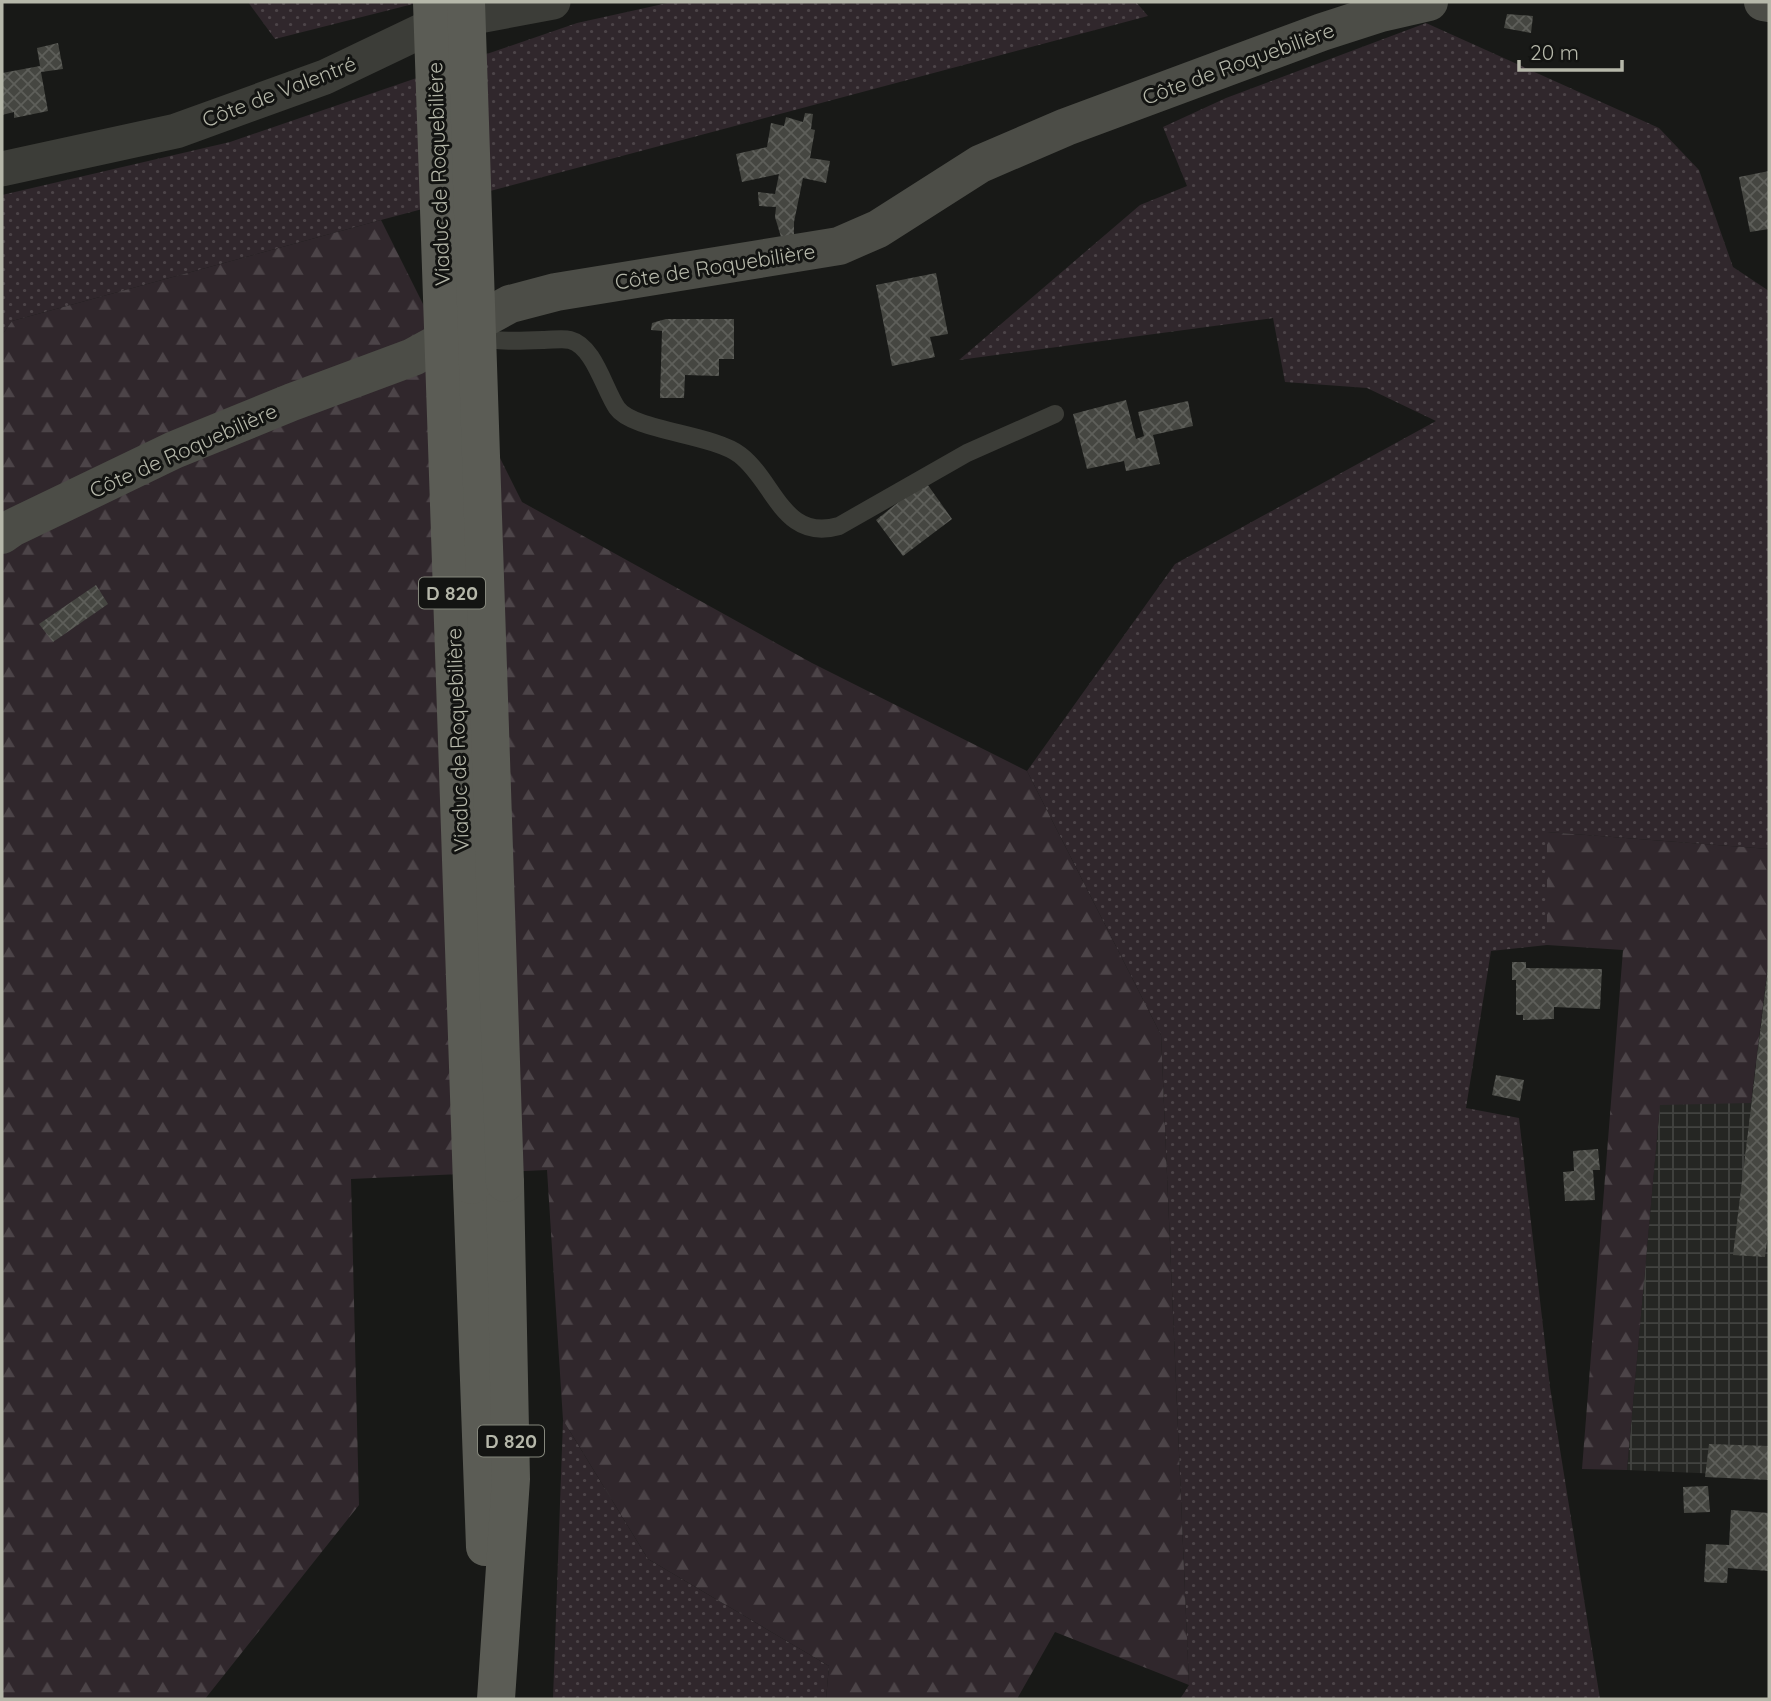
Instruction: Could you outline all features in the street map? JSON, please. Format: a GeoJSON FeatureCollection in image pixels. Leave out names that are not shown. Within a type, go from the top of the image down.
{"type":"FeatureCollection","features":[{"type":"Feature","properties":{"kind":"main road","name":"Viaduc de Roquebilière"},"geometry":{"type":"LineString","coordinates":[[432,2],[489,1184]]}},
{"type":"Feature","properties":{"kind":"main road","name":"Viaduc de Roquebilière"},"geometry":{"type":"LineString","coordinates":[[466,2],[489,1184]]}},
{"type":"Feature","properties":{"kind":"main road","name":"D 820"},"geometry":{"type":"LineString","coordinates":[[489,1184],[489,1699]]}},
{"type":"Feature","properties":{"kind":"main road","name":"D 820"},"geometry":{"type":"LineString","coordinates":[[489,1184],[511,1479],[496,1699]]}},
{"type":"Feature","properties":{"kind":"street","name":"Côte de Valentré"},"geometry":{"type":"LineString","coordinates":[[2,169],[176,131],[325,77],[436,24],[552,2]]}},
{"type":"Feature","properties":{"kind":"street","name":"Côte de Roquebilière"},"geometry":{"type":"LineString","coordinates":[[2,536],[12,528],[174,450],[413,357],[510,303],[556,292],[839,246],[878,229],[980,164],[1066,127],[1322,32],[1381,13],[1430,2]]}},
{"type":"Feature","properties":{"kind":"street"},"geometry":{"type":"LineString","coordinates":[[1763,2],[1769,4]]}},
{"type":"Feature","properties":{"kind":"lane"},"geometry":{"type":"LineString","coordinates":[[458,333],[493,341],[570,340],[586,349],[618,411],[648,425],[712,442],[739,454],[762,479],[792,520],[823,530],[839,526],[967,453],[1055,414]]}},
{"type":"Feature","properties":{"kind":"shaded area"},"geometry":{"type":"Polygon","coordinates":[[[1769,957],[1769,1476],[1627,1470],[1660,1104],[1751,1102],[1769,957]]]}},
{"type":"Feature","properties":{"kind":"green space"},"geometry":{"type":"Polygon","coordinates":[[[248,2],[421,2],[275,39],[248,2]]]}},
{"type":"Feature","properties":{"kind":"green space"},"geometry":{"type":"Polygon","coordinates":[[[672,2],[1136,2],[1148,16],[12,321],[2,335],[2,195],[230,142],[577,23],[672,2]]]}},
{"type":"Feature","properties":{"kind":"green space"},"geometry":{"type":"Polygon","coordinates":[[[1426,23],[1659,128],[1699,170],[1733,267],[1769,291],[1769,849],[1547,832],[1547,945],[1491,951],[1466,1108],[1519,1118],[1550,1387],[1600,1699],[1180,1699],[1189,1685],[1161,1035],[1027,771],[1175,564],[1436,421],[1367,388],[1285,382],[1273,318],[959,360],[1140,205],[1187,186],[1163,127],[1226,98],[1426,23]]]}},
{"type":"Feature","properties":{"kind":"green space"},"geometry":{"type":"Polygon","coordinates":[[[381,220],[522,502],[812,663],[1027,771],[1161,1035],[1189,1685],[1055,1632],[1017,1699],[826,1699],[829,1666],[648,1559],[563,1420],[547,1170],[351,1179],[359,1505],[205,1699],[2,1699],[2,335],[12,321],[381,220]]]}},
{"type":"Feature","properties":{"kind":"green space"},"geometry":{"type":"Polygon","coordinates":[[[1547,832],[1769,849],[1769,957],[1751,1103],[1660,1105],[1627,1470],[1582,1469],[1623,950],[1547,945],[1547,832]]]}},
{"type":"Feature","properties":{"kind":"green space"},"geometry":{"type":"Polygon","coordinates":[[[563,1420],[648,1559],[829,1666],[826,1699],[553,1699],[563,1420]]]}},
{"type":"Feature","properties":{"kind":"building"},"geometry":{"type":"Polygon","coordinates":[[[1507,14],[1533,16],[1531,33],[1504,28],[1507,14]]]}},
{"type":"Feature","properties":{"kind":"building"},"geometry":{"type":"Polygon","coordinates":[[[58,43],[63,69],[41,72],[48,111],[14,118],[14,112],[2,115],[2,73],[40,66],[37,48],[58,43]]]}},
{"type":"Feature","properties":{"kind":"building"},"geometry":{"type":"Polygon","coordinates":[[[805,113],[813,114],[811,129],[815,130],[810,158],[830,161],[826,183],[803,178],[794,222],[794,236],[781,237],[775,217],[776,207],[759,206],[758,192],[775,194],[779,174],[742,182],[736,154],[767,147],[771,123],[784,126],[786,117],[803,122],[805,113]]]}},
{"type":"Feature","properties":{"kind":"building"},"geometry":{"type":"Polygon","coordinates":[[[1769,171],[1769,229],[1750,232],[1739,177],[1769,171]]]}},
{"type":"Feature","properties":{"kind":"building"},"geometry":{"type":"Polygon","coordinates":[[[936,273],[948,334],[930,337],[935,357],[892,366],[876,285],[936,273]]]}},
{"type":"Feature","properties":{"kind":"building"},"geometry":{"type":"Polygon","coordinates":[[[666,319],[734,319],[734,359],[719,359],[719,376],[685,375],[684,398],[660,398],[662,331],[651,330],[652,323],[666,319]]]}},
{"type":"Feature","properties":{"kind":"building"},"geometry":{"type":"Polygon","coordinates":[[[1126,400],[1136,439],[1144,436],[1138,412],[1188,401],[1193,426],[1153,435],[1160,464],[1126,471],[1124,461],[1087,469],[1073,414],[1126,400]]]}},
{"type":"Feature","properties":{"kind":"building"},"geometry":{"type":"Polygon","coordinates":[[[925,481],[952,519],[903,556],[876,520],[925,481]]]}},
{"type":"Feature","properties":{"kind":"building"},"geometry":{"type":"Polygon","coordinates":[[[96,585],[108,604],[53,642],[39,624],[96,585]]]}},
{"type":"Feature","properties":{"kind":"building"},"geometry":{"type":"Polygon","coordinates":[[[1512,962],[1526,962],[1526,968],[1602,969],[1600,1009],[1554,1007],[1554,1019],[1523,1020],[1523,1015],[1516,1015],[1516,980],[1512,980],[1512,962]]]}},
{"type":"Feature","properties":{"kind":"building"},"geometry":{"type":"Polygon","coordinates":[[[1768,968],[1769,1226],[1765,1257],[1733,1255],[1768,968]]]}},
{"type":"Feature","properties":{"kind":"building"},"geometry":{"type":"Polygon","coordinates":[[[1496,1075],[1524,1080],[1520,1101],[1492,1095],[1496,1075]]]}},
{"type":"Feature","properties":{"kind":"building"},"geometry":{"type":"Polygon","coordinates":[[[1598,1149],[1600,1170],[1593,1170],[1595,1200],[1565,1201],[1563,1172],[1574,1171],[1573,1151],[1598,1149]]]}},
{"type":"Feature","properties":{"kind":"building"},"geometry":{"type":"Polygon","coordinates":[[[1709,1444],[1769,1446],[1769,1480],[1705,1477],[1709,1444]]]}},
{"type":"Feature","properties":{"kind":"building"},"geometry":{"type":"Polygon","coordinates":[[[1708,1486],[1710,1512],[1684,1513],[1683,1487],[1708,1486]]]}},
{"type":"Feature","properties":{"kind":"building"},"geometry":{"type":"Polygon","coordinates":[[[1731,1510],[1769,1513],[1769,1571],[1728,1568],[1727,1583],[1704,1582],[1706,1544],[1729,1545],[1731,1510]]]}}]}
